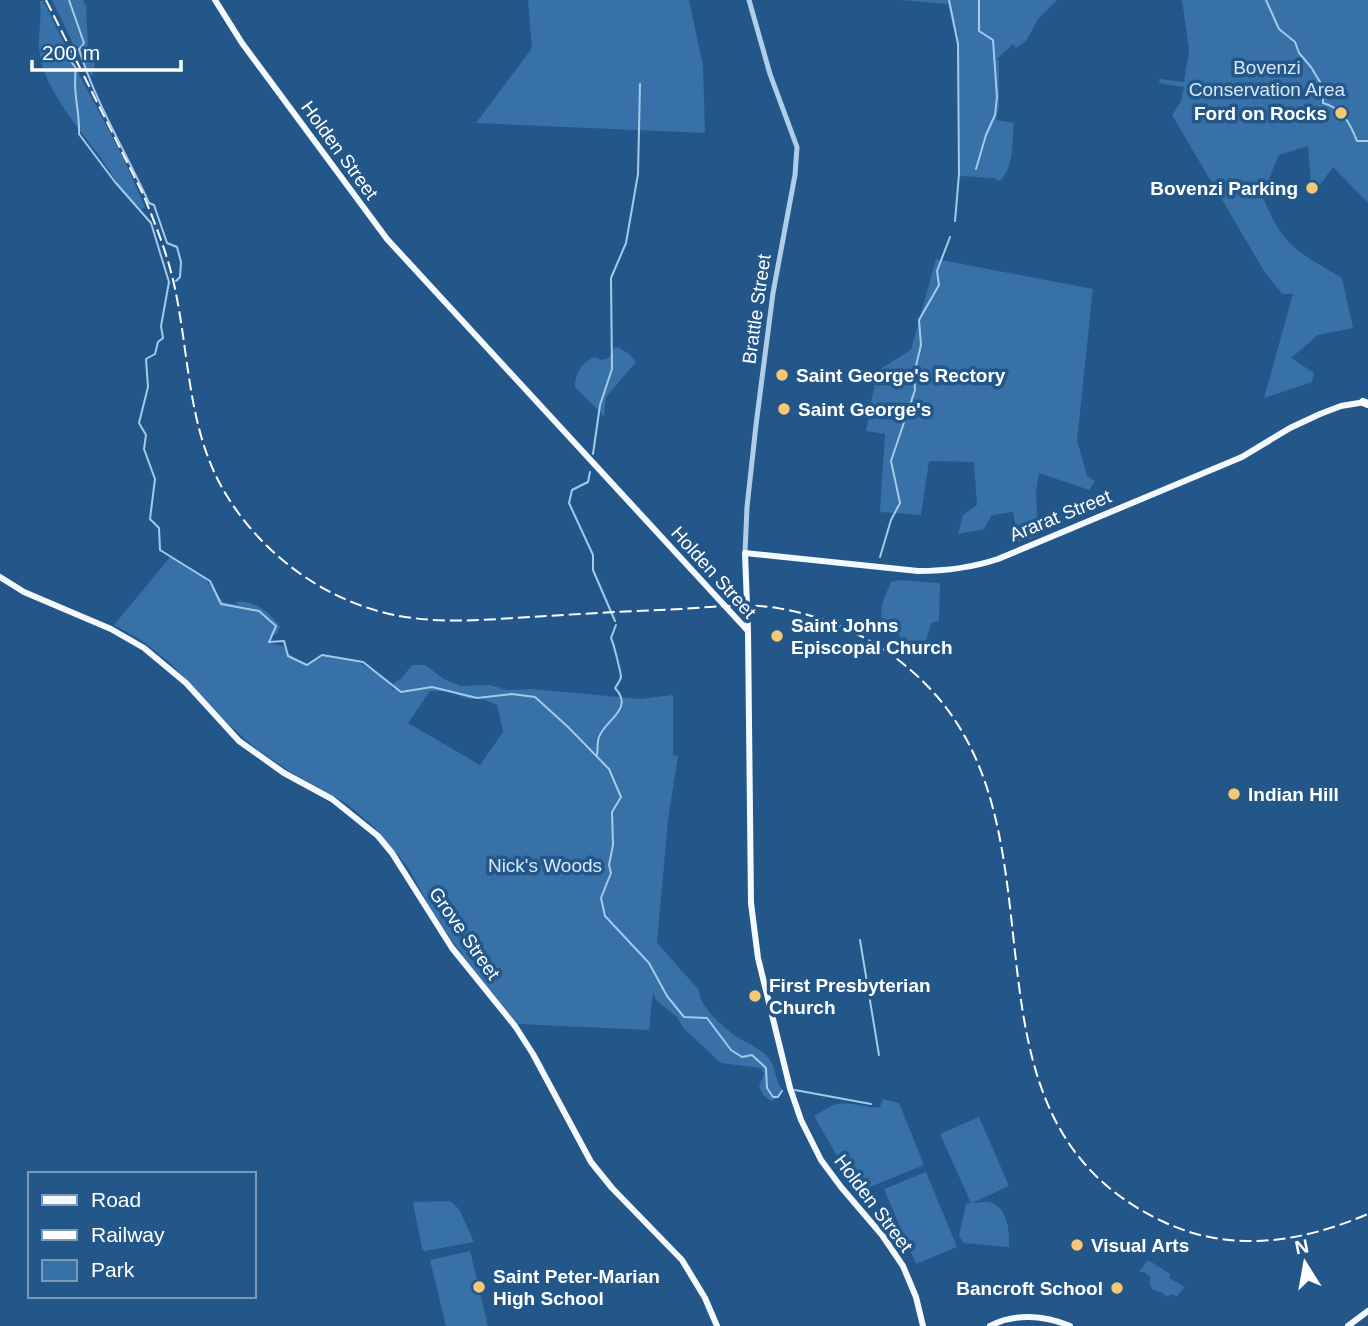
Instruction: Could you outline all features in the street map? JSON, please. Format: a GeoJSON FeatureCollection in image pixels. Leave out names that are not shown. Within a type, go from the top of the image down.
{"type":"FeatureCollection","features":[{"type":"Feature","properties":{"kind":"main road","name":"Holden Street"},"geometry":{"type":"LineString","coordinates":[[215,0],[243,43],[387,239],[748,631],[751,903],[758,958],[790,1088],[821,1160],[903,1266],[916,1297],[923,1326]]}},
{"type":"Feature","properties":{"kind":"main road","name":"Ararat Street"},"geometry":{"type":"LineString","coordinates":[[745,553],[918,571],[973,566],[998,559],[1242,457],[1290,428],[1320,414],[1366,403]]}},
{"type":"Feature","properties":{"kind":"main road","name":"Brattle Street"},"geometry":{"type":"LineString","coordinates":[[745,553],[748,631]]}},
{"type":"Feature","properties":{"kind":"main road","name":"Grove Street"},"geometry":{"type":"LineString","coordinates":[[0,577],[34,596],[111,629],[144,648],[178,676],[239,741],[284,773],[342,807],[385,845],[445,938],[527,1044],[591,1162],[612,1188],[682,1260],[705,1298],[717,1326]]}},
{"type":"Feature","properties":{"kind":"main road"},"geometry":{"type":"LineString","coordinates":[[729,611],[739,614],[747,610]]}},
{"type":"Feature","properties":{"kind":"main road"},"geometry":{"type":"LineString","coordinates":[[1348,1326],[1368,1311]]}},
{"type":"Feature","properties":{"kind":"main road"},"geometry":{"type":"LineString","coordinates":[[990,1326],[1003,1320],[1030,1317],[1054,1320],[1070,1326]]}},
{"type":"Feature","properties":{"kind":"street","name":"Brattle Street"},"geometry":{"type":"LineString","coordinates":[[745,553],[755,425],[797,147],[767,63],[749,0]]}},
{"type":"Feature","properties":{"kind":"green space"},"geometry":{"type":"Polygon","coordinates":[[[43,0],[122,155],[145,207],[142,209],[118,183],[63,107],[48,81],[39,49],[40,2],[43,0]]]}},
{"type":"Feature","properties":{"kind":"green space"},"geometry":{"type":"Polygon","coordinates":[[[52,0],[83,0],[86,7],[88,47],[95,64],[92,77],[78,54],[52,0]]]}},
{"type":"Feature","properties":{"kind":"green space"},"geometry":{"type":"Polygon","coordinates":[[[528,0],[689,0],[703,66],[705,133],[476,123],[532,48],[528,0]]]}},
{"type":"Feature","properties":{"kind":"green space"},"geometry":{"type":"Polygon","coordinates":[[[902,0],[1057,0],[1038,19],[1026,41],[1016,48],[1013,44],[997,59],[999,107],[996,120],[1014,123],[1010,162],[1000,181],[993,178],[960,176],[958,33],[954,32],[948,4],[902,0]]]}},
{"type":"Feature","properties":{"kind":"green space","name":"Bovenzi Conservation Area"},"geometry":{"type":"Polygon","coordinates":[[[1182,0],[1368,0],[1368,203],[1333,167],[1317,189],[1311,182],[1308,146],[1279,155],[1262,195],[1277,226],[1293,246],[1342,278],[1353,328],[1318,335],[1291,358],[1314,373],[1312,382],[1264,398],[1293,294],[1282,294],[1264,271],[1172,115],[1181,101],[1184,87],[1159,83],[1160,79],[1184,82],[1189,50],[1182,0]]]}},
{"type":"Feature","properties":{"kind":"green space"},"geometry":{"type":"Polygon","coordinates":[[[936,259],[1093,289],[1077,440],[1087,476],[1095,481],[1089,490],[1039,473],[1036,492],[1038,536],[1019,542],[1013,512],[992,515],[984,529],[958,534],[963,515],[977,505],[974,462],[929,461],[921,515],[880,512],[885,434],[866,431],[877,371],[911,350],[936,259]]]}},
{"type":"Feature","properties":{"kind":"green space"},"geometry":{"type":"Polygon","coordinates":[[[618,347],[636,362],[606,397],[604,416],[575,387],[575,382],[586,362],[594,357],[602,360],[609,358],[613,349],[618,347]]]}},
{"type":"Feature","properties":{"kind":"green space","name":"Nick's Woods"},"geometry":{"type":"Polygon","coordinates":[[[171,556],[205,578],[223,602],[239,605],[236,602],[249,603],[266,612],[280,626],[277,634],[268,637],[269,643],[283,646],[295,660],[307,664],[324,655],[360,663],[389,681],[394,692],[394,683],[401,679],[412,665],[425,665],[444,679],[460,686],[490,685],[507,690],[532,689],[640,699],[673,695],[673,755],[678,756],[668,820],[657,943],[699,990],[703,1004],[713,1016],[731,1033],[766,1055],[782,1089],[778,1098],[771,1101],[763,1095],[759,1086],[764,1074],[761,1068],[721,1063],[684,1029],[677,1017],[657,1001],[653,993],[649,1030],[518,1024],[466,961],[434,914],[407,866],[372,825],[347,804],[289,771],[254,747],[226,722],[168,661],[141,640],[114,625],[171,556]],[[430,691],[408,723],[480,765],[503,732],[497,705],[480,698],[469,699],[446,691],[430,691]]]}},
{"type":"Feature","properties":{"kind":"green space"},"geometry":{"type":"Polygon","coordinates":[[[899,580],[940,583],[939,621],[931,623],[926,641],[920,646],[911,645],[899,636],[898,628],[882,619],[882,605],[891,582],[899,580]]]}},
{"type":"Feature","properties":{"kind":"green space"},"geometry":{"type":"Polygon","coordinates":[[[883,1099],[899,1103],[924,1165],[865,1189],[853,1184],[814,1116],[840,1104],[880,1107],[883,1099]]]}},
{"type":"Feature","properties":{"kind":"green space"},"geometry":{"type":"Polygon","coordinates":[[[979,1117],[1009,1186],[972,1203],[989,1202],[1000,1209],[1008,1228],[1009,1247],[964,1243],[959,1236],[966,1204],[971,1203],[940,1134],[979,1117]]]}},
{"type":"Feature","properties":{"kind":"green space"},"geometry":{"type":"Polygon","coordinates":[[[926,1172],[957,1247],[916,1264],[884,1189],[926,1172]]]}},
{"type":"Feature","properties":{"kind":"green space"},"geometry":{"type":"Polygon","coordinates":[[[450,1201],[459,1209],[474,1242],[425,1251],[422,1249],[413,1202],[450,1201]]]}},
{"type":"Feature","properties":{"kind":"green space"},"geometry":{"type":"Polygon","coordinates":[[[470,1251],[488,1326],[446,1326],[430,1260],[470,1251]]]}},
{"type":"Feature","properties":{"kind":"green space"},"geometry":{"type":"Polygon","coordinates":[[[1148,1260],[1170,1274],[1169,1278],[1185,1287],[1177,1296],[1172,1294],[1167,1297],[1153,1290],[1149,1282],[1151,1278],[1144,1272],[1139,1272],[1148,1260]]]}},
{"type":"Feature","properties":{"kind":"waterway"},"geometry":{"type":"LineString","coordinates":[[69,0],[84,43],[76,53]]}},
{"type":"Feature","properties":{"kind":"waterway"},"geometry":{"type":"LineString","coordinates":[[949,0],[958,44],[959,174],[955,221]]}},
{"type":"Feature","properties":{"kind":"waterway"},"geometry":{"type":"LineString","coordinates":[[976,169],[995,115],[997,97],[993,40],[979,31],[979,0]]}},
{"type":"Feature","properties":{"kind":"waterway"},"geometry":{"type":"LineString","coordinates":[[1266,0],[1279,29],[1295,42],[1299,53],[1323,87],[1323,103],[1330,105],[1344,117],[1357,141],[1368,141]]}},
{"type":"Feature","properties":{"kind":"waterway"},"geometry":{"type":"LineString","coordinates":[[79,49],[102,108],[149,203],[154,205],[167,243],[177,247],[181,262],[180,277],[176,281]]}},
{"type":"Feature","properties":{"kind":"waterway"},"geometry":{"type":"LineString","coordinates":[[71,56],[69,59],[76,68],[79,134],[115,182],[151,223],[169,282],[161,326],[163,338],[158,342],[155,354],[146,359],[148,387],[139,423],[146,435],[144,449],[155,479],[150,519],[159,528],[160,550],[210,581],[221,604],[259,611],[276,626],[269,642],[284,641],[288,656],[307,665],[322,655],[363,662],[401,692],[432,687],[477,698],[512,694],[535,697],[609,769],[621,797],[612,812],[613,845],[609,865],[611,873],[601,898],[605,916],[649,963],[667,996],[684,1017],[707,1018],[731,1050],[742,1057],[752,1055],[766,1068],[767,1088],[773,1097],[778,1097],[782,1091]]}},
{"type":"Feature","properties":{"kind":"waterway"},"geometry":{"type":"LineString","coordinates":[[593,454],[600,405],[612,369],[611,278],[626,243],[638,174],[640,84]]}},
{"type":"Feature","properties":{"kind":"waterway"},"geometry":{"type":"LineString","coordinates":[[880,557],[891,520],[900,503],[891,461],[915,390],[914,374],[921,345],[919,320],[939,285],[937,271],[950,237]]}},
{"type":"Feature","properties":{"kind":"waterway"},"geometry":{"type":"LineString","coordinates":[[590,472],[588,482],[572,490],[569,503],[593,555],[593,570],[615,621]]}},
{"type":"Feature","properties":{"kind":"waterway"},"geometry":{"type":"LineString","coordinates":[[597,755],[599,737],[617,714],[622,702],[615,688],[621,677],[611,638],[616,625]]}},
{"type":"Feature","properties":{"kind":"waterway"},"geometry":{"type":"LineString","coordinates":[[860,940],[879,1055]]}},
{"type":"Feature","properties":{"kind":"waterway"},"geometry":{"type":"LineString","coordinates":[[795,1090],[871,1104]]}},
{"type":"Feature","properties":{"kind":"railway"},"geometry":{"type":"LineString","coordinates":[[46,0],[143,194],[160,238],[174,284],[197,420],[214,471],[243,520],[283,561],[331,593],[385,613],[413,618],[480,620],[753,606],[777,608],[821,619],[863,637],[901,662],[934,693],[975,756],[997,827],[1030,1050],[1054,1118],[1096,1176],[1164,1222],[1215,1238],[1241,1241],[1292,1237],[1318,1232],[1368,1214]]}},
{"type":"Feature","properties":{"kind":"place","name":"Ford on Rocks"},"geometry":{"type":"Point","coordinates":[1341,113]}},
{"type":"Feature","properties":{"kind":"place","name":"Bovenzi Parking"},"geometry":{"type":"Point","coordinates":[1312,188]}},
{"type":"Feature","properties":{"kind":"place","name":"Saint George's Rectory"},"geometry":{"type":"Point","coordinates":[782,375]}},
{"type":"Feature","properties":{"kind":"place","name":"Saint George's"},"geometry":{"type":"Point","coordinates":[784,409]}},
{"type":"Feature","properties":{"kind":"place","name":"Saint Johns Episcopal Church"},"geometry":{"type":"Point","coordinates":[777,636]}},
{"type":"Feature","properties":{"kind":"place","name":"Indian Hill"},"geometry":{"type":"Point","coordinates":[1234,794]}},
{"type":"Feature","properties":{"kind":"place","name":"First Presbyterian Church"},"geometry":{"type":"Point","coordinates":[755,996]}},
{"type":"Feature","properties":{"kind":"place","name":"Visual Arts"},"geometry":{"type":"Point","coordinates":[1077,1245]}},
{"type":"Feature","properties":{"kind":"place","name":"Saint Peter-Marian High School"},"geometry":{"type":"Point","coordinates":[479,1287]}},
{"type":"Feature","properties":{"kind":"place","name":"Bancroft School"},"geometry":{"type":"Point","coordinates":[1117,1288]}}]}
